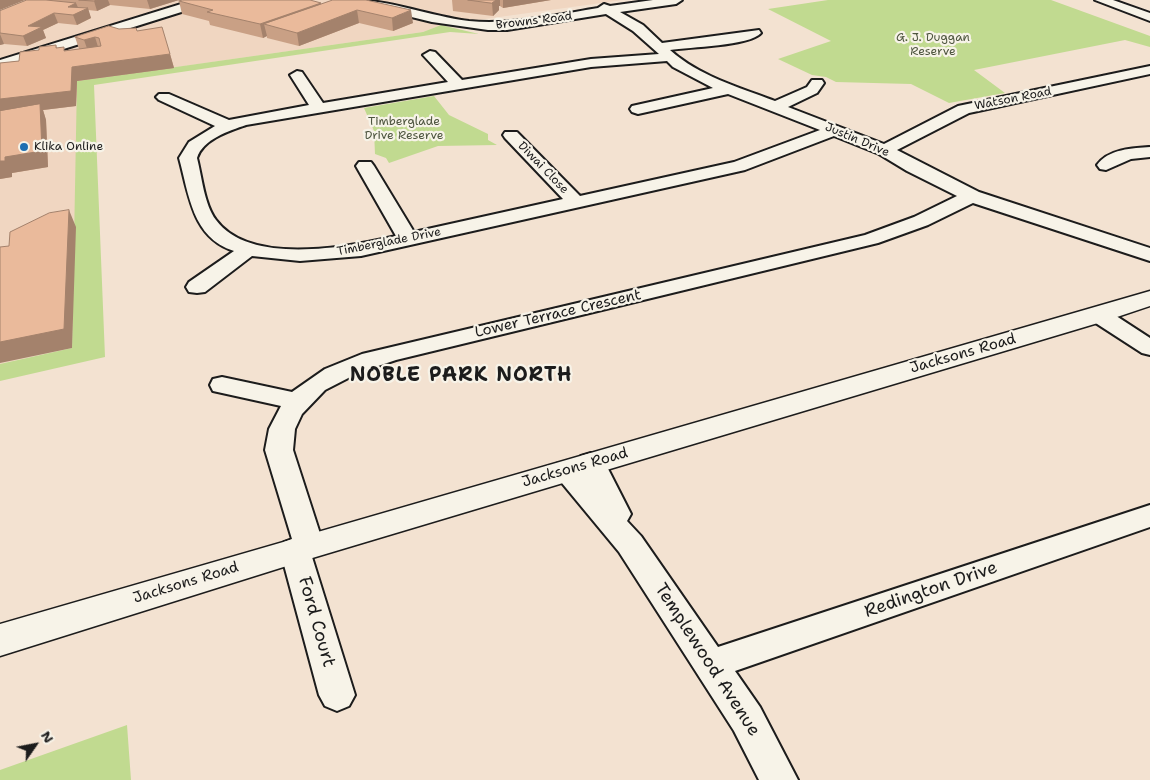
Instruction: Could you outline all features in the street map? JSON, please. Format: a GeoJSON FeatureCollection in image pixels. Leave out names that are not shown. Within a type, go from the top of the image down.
{"type":"FeatureCollection","features":[{"type":"Feature","properties":{"kind":"main road","name":"Jacksons Road"},"geometry":{"type":"LineString","coordinates":[[0,640],[302,548],[1099,315],[1150,298]]}},
{"type":"Feature","properties":{"kind":"street"},"geometry":{"type":"LineString","coordinates":[[0,65],[206,0]]}},
{"type":"Feature","properties":{"kind":"street","name":"Browns Road"},"geometry":{"type":"LineString","coordinates":[[358,0],[467,26],[486,27],[508,26],[613,12],[674,0]]}},
{"type":"Feature","properties":{"kind":"street"},"geometry":{"type":"LineString","coordinates":[[1101,0],[1150,17]]}},
{"type":"Feature","properties":{"kind":"street","name":"Justin Drive"},"geometry":{"type":"LineString","coordinates":[[613,12],[694,75],[885,150],[913,167],[972,196],[1150,255]]}},
{"type":"Feature","properties":{"kind":"street","name":"Timberglade Drive"},"geometry":{"type":"LineString","coordinates":[[754,34],[665,52],[259,118],[229,126],[200,142],[190,150],[188,158],[206,220],[228,240],[249,249],[281,254],[310,255],[361,250],[739,166],[835,130]]}},
{"type":"Feature","properties":{"kind":"street"},"geometry":{"type":"LineString","coordinates":[[430,55],[460,85]]}},
{"type":"Feature","properties":{"kind":"street","name":"Watson Road"},"geometry":{"type":"LineString","coordinates":[[885,150],[964,109],[1150,70]]}},
{"type":"Feature","properties":{"kind":"street"},"geometry":{"type":"LineString","coordinates":[[298,75],[319,108]]}},
{"type":"Feature","properties":{"kind":"street"},"geometry":{"type":"LineString","coordinates":[[775,107],[812,90],[817,83]]}},
{"type":"Feature","properties":{"kind":"street"},"geometry":{"type":"LineString","coordinates":[[638,109],[728,89]]}},
{"type":"Feature","properties":{"kind":"street"},"geometry":{"type":"LineString","coordinates":[[164,97],[229,126]]}},
{"type":"Feature","properties":{"kind":"street","name":"Diwai Close"},"geometry":{"type":"LineString","coordinates":[[511,135],[575,202]]}},
{"type":"Feature","properties":{"kind":"street"},"geometry":{"type":"LineString","coordinates":[[1106,165],[1127,154],[1150,152]]}},
{"type":"Feature","properties":{"kind":"street"},"geometry":{"type":"LineString","coordinates":[[365,166],[408,239]]}},
{"type":"Feature","properties":{"kind":"street","name":"Lower Terrace Crescent"},"geometry":{"type":"LineString","coordinates":[[302,548],[279,450],[282,429],[289,414],[298,402],[327,376],[358,362],[872,239],[921,221],[972,196]]}},
{"type":"Feature","properties":{"kind":"street","name":"Justin Drive"},"geometry":{"type":"LineString","coordinates":[[1124,247],[1150,260]]}},
{"type":"Feature","properties":{"kind":"street"},"geometry":{"type":"LineString","coordinates":[[197,287],[249,249]]}},
{"type":"Feature","properties":{"kind":"street"},"geometry":{"type":"LineString","coordinates":[[1099,315],[1150,348]]}},
{"type":"Feature","properties":{"kind":"street"},"geometry":{"type":"LineString","coordinates":[[222,385],[298,402]]}},
{"type":"Feature","properties":{"kind":"street","name":"Templewood Avenue"},"geometry":{"type":"LineString","coordinates":[[579,467],[747,719],[779,780]]}},
{"type":"Feature","properties":{"kind":"street","name":"Redington Drive"},"geometry":{"type":"LineString","coordinates":[[711,664],[1150,516]]}},
{"type":"Feature","properties":{"kind":"street","name":"Ford Court"},"geometry":{"type":"LineString","coordinates":[[302,548],[337,694]]}},
{"type":"Feature","properties":{"kind":"shaded area"},"geometry":{"type":"Polygon","coordinates":[[[0,0],[623,0],[441,25],[423,32],[78,81],[72,348],[0,364],[0,0]]]}},
{"type":"Feature","properties":{"kind":"green space","name":"G. J. Duggan Reserve"},"geometry":{"type":"Polygon","coordinates":[[[828,0],[1051,0],[1150,36],[1150,47],[1125,40],[974,70],[1005,93],[949,103],[911,84],[836,82],[826,77],[812,75],[778,59],[831,41],[768,9],[828,0]]]}},
{"type":"Feature","properties":{"kind":"green space"},"geometry":{"type":"Polygon","coordinates":[[[441,25],[479,34],[450,32],[94,85],[105,357],[0,381],[0,364],[72,348],[77,81],[423,32],[441,25]]]}},
{"type":"Feature","properties":{"kind":"green space","name":"Timberglade Drive Reserve"},"geometry":{"type":"Polygon","coordinates":[[[434,96],[449,115],[488,134],[488,140],[497,145],[438,146],[389,163],[386,158],[375,154],[374,131],[364,108],[434,96]]]}},
{"type":"Feature","properties":{"kind":"green space"},"geometry":{"type":"Polygon","coordinates":[[[127,725],[131,780],[0,780],[0,770],[127,725]]]}},
{"type":"Feature","properties":{"kind":"building"},"geometry":{"type":"Polygon","coordinates":[[[27,0],[76,3],[68,7],[88,8],[73,15],[54,13],[28,26],[42,27],[23,36],[0,33],[0,11],[27,0]]]}},
{"type":"Feature","properties":{"kind":"building"},"geometry":{"type":"Polygon","coordinates":[[[310,0],[321,3],[260,24],[207,12],[213,10],[179,1],[310,0]]]}},
{"type":"Feature","properties":{"kind":"building"},"geometry":{"type":"Polygon","coordinates":[[[333,0],[366,0],[411,10],[392,18],[357,10],[297,33],[264,24],[333,0]]]}},
{"type":"Feature","properties":{"kind":"building"},"geometry":{"type":"Polygon","coordinates":[[[468,0],[496,0],[492,3],[468,0]]]}},
{"type":"Feature","properties":{"kind":"building"},"geometry":{"type":"Polygon","coordinates":[[[109,26],[119,29],[136,28],[137,31],[162,27],[170,54],[72,67],[71,91],[0,99],[0,63],[19,61],[20,52],[39,50],[39,47],[56,45],[56,48],[64,47],[64,51],[101,46],[99,38],[95,37],[84,40],[75,37],[109,26]]]}},
{"type":"Feature","properties":{"kind":"building"},"geometry":{"type":"Polygon","coordinates":[[[40,104],[42,151],[5,157],[5,161],[0,161],[0,111],[40,104]]]}},
{"type":"Feature","properties":{"kind":"building"},"geometry":{"type":"Polygon","coordinates":[[[69,210],[64,329],[0,342],[0,247],[9,246],[10,232],[49,213],[69,210]]]}},
{"type":"Feature","properties":{"kind":"place","name":"Klika Online"},"geometry":{"type":"Point","coordinates":[24,147]}},
{"type":"Feature","properties":{"kind":"district","name":"NOBLE PARK NORTH"},"geometry":{"type":"Point","coordinates":[461,376]}}]}
